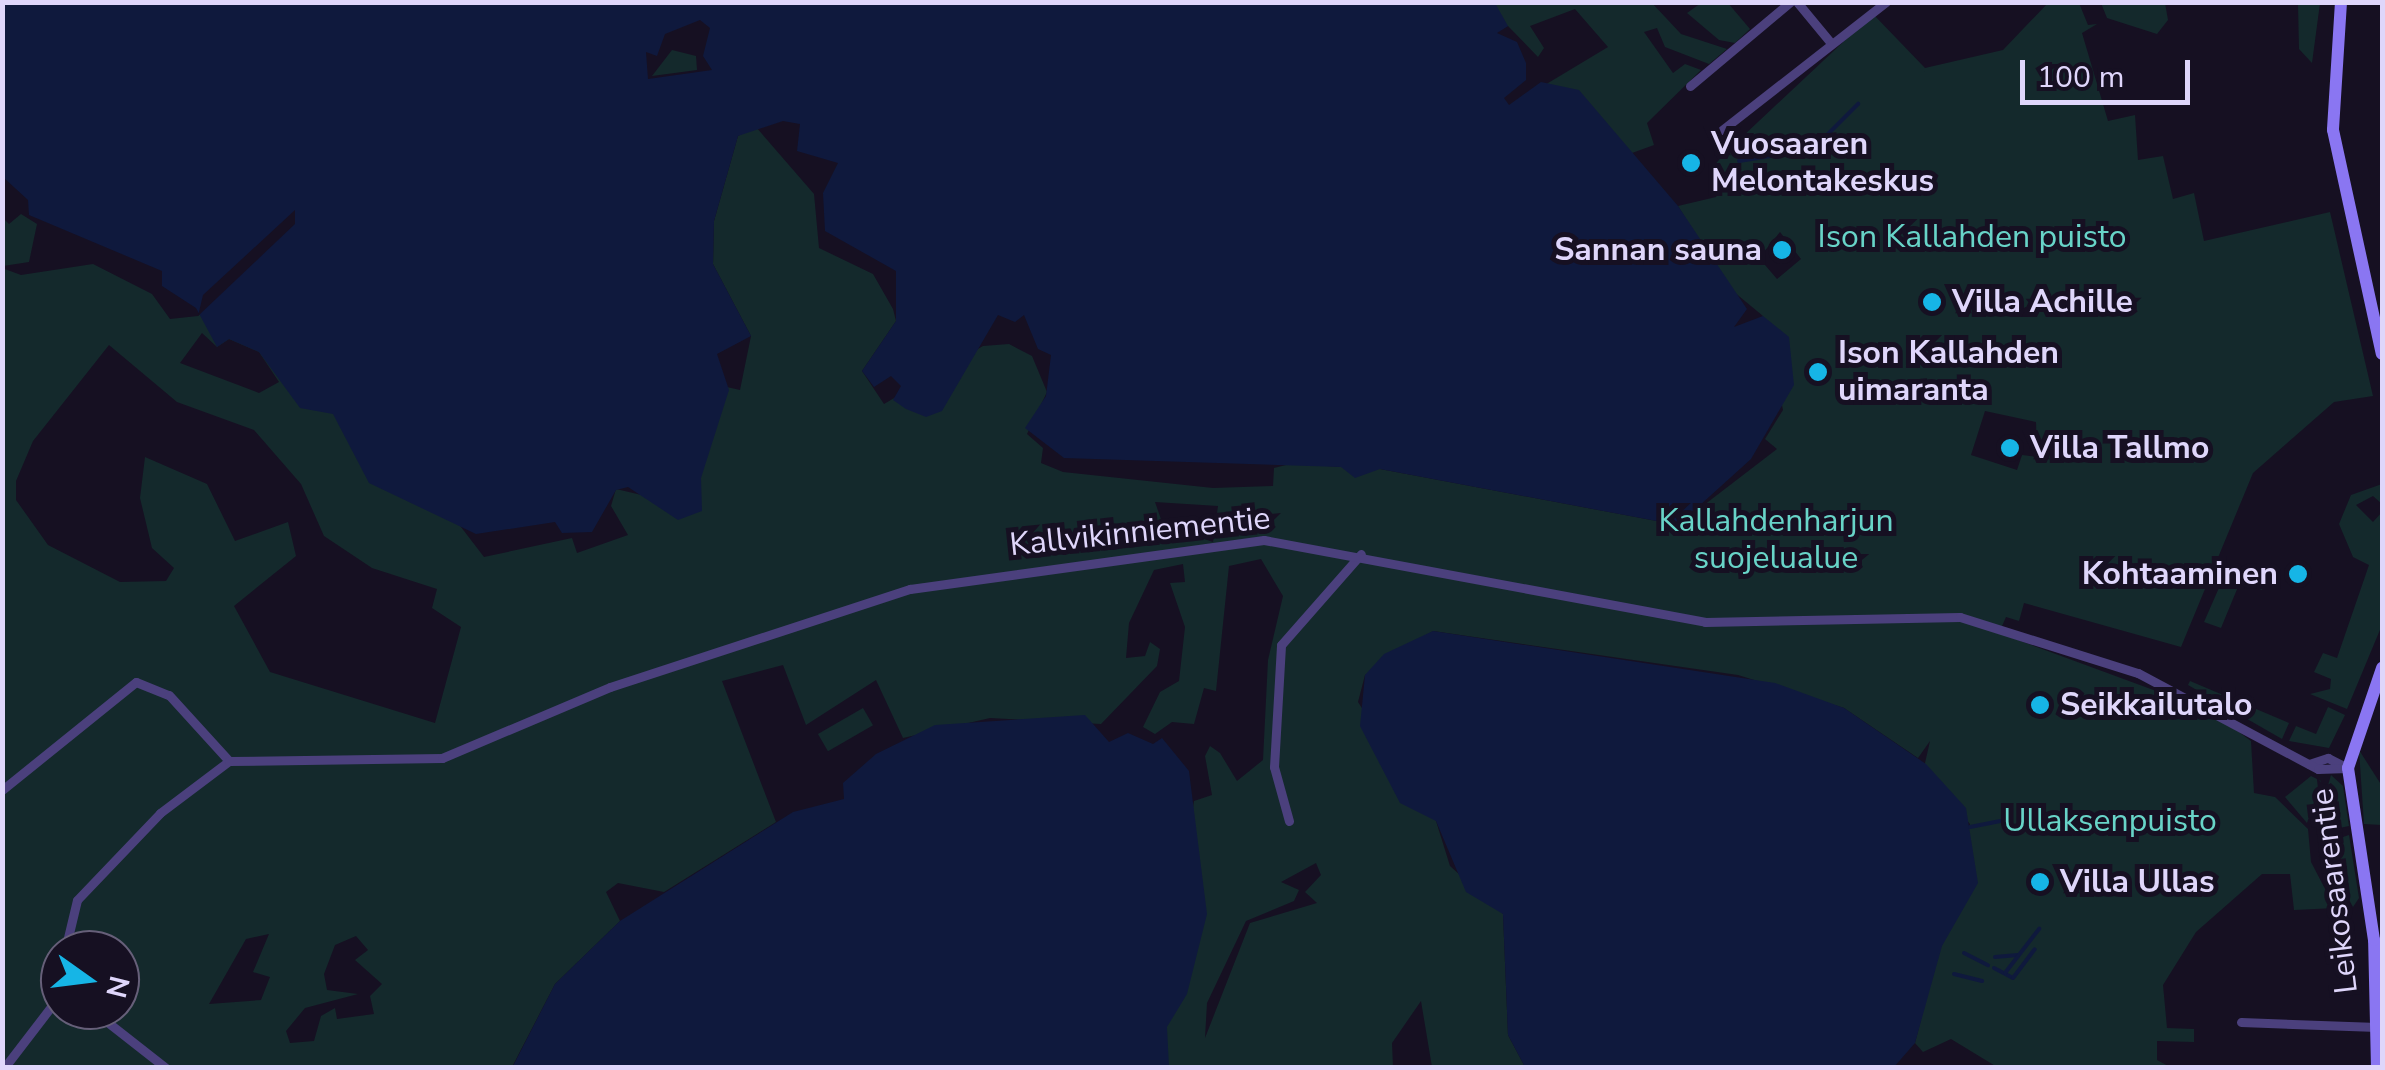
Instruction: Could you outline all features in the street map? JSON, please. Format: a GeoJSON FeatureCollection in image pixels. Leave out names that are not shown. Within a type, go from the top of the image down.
{"type":"FeatureCollection","features":[{"type":"Feature","properties":{"kind":"street"},"geometry":{"type":"LineString","coordinates":[[1690,86],[1793,2],[1831,43]]}},
{"type":"Feature","properties":{"kind":"street"},"geometry":{"type":"LineString","coordinates":[[1722,130],[1886,2]]}},
{"type":"Feature","properties":{"kind":"street"},"geometry":{"type":"LineString","coordinates":[[2342,2],[2333,130],[2382,354]]}},
{"type":"Feature","properties":{"kind":"street","name":"Kallvikinniementie"},"geometry":{"type":"LineString","coordinates":[[229,761],[468,752],[610,687],[955,579],[1264,540],[1361,554],[1705,622],[1960,617],[2138,673],[2308,764],[2348,768]]}},
{"type":"Feature","properties":{"kind":"street"},"geometry":{"type":"LineString","coordinates":[[1289,821],[1274,767],[1282,645],[1361,554]]}},
{"type":"Feature","properties":{"kind":"street"},"geometry":{"type":"LineString","coordinates":[[2348,768],[2382,668]]}},
{"type":"Feature","properties":{"kind":"street"},"geometry":{"type":"LineString","coordinates":[[2,790],[136,682],[169,696],[229,761],[160,813],[77,900],[69,930]]}},
{"type":"Feature","properties":{"kind":"street","name":"Leikosaarentie"},"geometry":{"type":"LineString","coordinates":[[2348,768],[2374,940],[2377,1068]]}},
{"type":"Feature","properties":{"kind":"street"},"geometry":{"type":"LineString","coordinates":[[4,1068],[40,1021]]}},
{"type":"Feature","properties":{"kind":"street"},"geometry":{"type":"LineString","coordinates":[[2241,1022],[2377,1027]]}},
{"type":"Feature","properties":{"kind":"street"},"geometry":{"type":"LineString","coordinates":[[118,1030],[166,1068]]}},
{"type":"Feature","properties":{"kind":"green space"},"geometry":{"type":"Polygon","coordinates":[[[1440,3],[1652,3],[1681,34],[1727,49],[1709,64],[1665,47],[1657,28],[1644,32],[1673,73],[1685,64],[1701,70],[1647,123],[1654,145],[1632,153],[1510,106],[1608,47],[1575,9],[1530,26],[1544,48],[1538,57],[1508,26],[1496,32],[1440,3]]]}},
{"type":"Feature","properties":{"kind":"green space"},"geometry":{"type":"Polygon","coordinates":[[[1701,3],[1728,3],[1750,29],[1735,43],[1719,40],[1687,13],[1701,3]]]}},
{"type":"Feature","properties":{"kind":"green space"},"geometry":{"type":"Polygon","coordinates":[[[2048,3],[2079,3],[2088,25],[2097,24],[2082,33],[2108,121],[2135,115],[2138,160],[2163,156],[2173,199],[2194,193],[2204,241],[2330,212],[2373,396],[2334,402],[2253,473],[2181,647],[2024,603],[2019,621],[2006,617],[1999,633],[2186,702],[2239,732],[2251,741],[2254,793],[2275,797],[2308,829],[2311,862],[2335,908],[2294,910],[2290,874],[2262,874],[2196,932],[2163,985],[2167,1028],[2194,1029],[2194,1042],[2157,1041],[2157,1060],[2170,1067],[1997,1067],[1951,1039],[1923,1052],[1915,1043],[1970,824],[1923,772],[1930,741],[1918,758],[1844,708],[1738,675],[1433,631],[1365,675],[1358,702],[1436,821],[1450,866],[1503,914],[1508,1035],[1525,1067],[1432,1067],[1421,1001],[1392,1043],[1393,1067],[1169,1067],[1157,1030],[1194,801],[1212,795],[1205,756],[1210,746],[1220,753],[1237,781],[1263,760],[1268,660],[1283,596],[1261,559],[1229,566],[1216,691],[1204,688],[1194,724],[1172,722],[1155,734],[1143,727],[1160,692],[1179,681],[1185,627],[1170,583],[1185,582],[1183,564],[1154,570],[1129,623],[1126,658],[1145,656],[1150,642],[1160,649],[1157,666],[1101,724],[990,718],[903,738],[876,680],[806,725],[783,665],[722,681],[776,822],[664,892],[618,883],[606,892],[620,921],[555,984],[512,1067],[3,1067],[2,268],[21,275],[93,264],[152,294],[170,319],[198,316],[257,261],[484,557],[572,538],[577,553],[628,535],[611,506],[616,489],[650,497],[718,385],[740,390],[751,336],[713,264],[714,221],[738,136],[756,127],[814,194],[819,248],[873,274],[893,309],[896,321],[862,371],[884,404],[983,346],[1009,344],[1032,356],[1047,392],[1027,434],[1043,448],[1041,463],[1063,472],[1213,488],[1273,486],[1274,468],[1290,464],[1380,469],[1678,525],[1777,449],[1765,439],[1783,410],[1763,316],[1728,287],[1678,206],[1716,197],[1725,183],[1712,168],[1873,14],[1925,68],[2003,50],[2048,3]],[[1780,232],[1759,258],[1777,279],[1801,259],[1780,232]],[[202,333],[180,363],[259,393],[279,382],[259,352],[229,339],[217,347],[202,333]],[[109,345],[33,441],[16,481],[16,500],[48,545],[120,582],[166,581],[174,568],[152,548],[140,498],[145,457],[207,484],[235,541],[288,522],[296,556],[234,606],[270,672],[435,723],[461,627],[432,608],[437,589],[372,568],[324,536],[301,484],[254,430],[177,402],[109,345]],[[1985,411],[1971,455],[2017,470],[2022,455],[2037,457],[2036,422],[1985,411]],[[1155,502],[1163,525],[1213,542],[1218,506],[1155,502]],[[1316,863],[1281,882],[1299,890],[1294,901],[1246,921],[1207,1003],[1205,1038],[1250,923],[1317,903],[1305,892],[1321,875],[1316,863]],[[269,934],[246,939],[209,1004],[261,1000],[270,977],[253,972],[269,934]],[[356,936],[335,945],[324,974],[327,990],[358,994],[305,1008],[286,1031],[290,1043],[314,1041],[321,1016],[335,1008],[337,1019],[374,1014],[370,996],[382,984],[355,960],[368,950],[356,936]]]}},
{"type":"Feature","properties":{"kind":"green space"},"geometry":{"type":"Polygon","coordinates":[[[2101,3],[2165,3],[2168,20],[2157,34],[2107,18],[2101,3]]]}},
{"type":"Feature","properties":{"kind":"green space"},"geometry":{"type":"Polygon","coordinates":[[[2298,3],[2320,3],[2312,63],[2299,49],[2298,3]]]}},
{"type":"Feature","properties":{"kind":"green space"},"geometry":{"type":"Polygon","coordinates":[[[672,50],[696,56],[697,70],[652,76],[672,50]]]}},
{"type":"Feature","properties":{"kind":"green space"},"geometry":{"type":"Polygon","coordinates":[[[21,214],[37,224],[29,262],[3,266],[3,218],[9,224],[21,214]]]}},
{"type":"Feature","properties":{"kind":"green space"},"geometry":{"type":"Polygon","coordinates":[[[2382,484],[2382,504],[2373,496],[2356,505],[2373,522],[2382,512],[2382,625],[2347,709],[2310,694],[2330,689],[2331,679],[2314,672],[2323,653],[2337,658],[2369,565],[2353,557],[2339,524],[2351,495],[2382,484]]]}},
{"type":"Feature","properties":{"kind":"green space"},"geometry":{"type":"Polygon","coordinates":[[[2229,565],[2266,581],[2262,590],[2240,582],[2221,628],[2204,622],[2229,565]]]}},
{"type":"Feature","properties":{"kind":"green space"},"geometry":{"type":"Polygon","coordinates":[[[2190,681],[2289,723],[2282,739],[2188,685],[2190,681]]]}},
{"type":"Feature","properties":{"kind":"green space"},"geometry":{"type":"Polygon","coordinates":[[[2328,707],[2345,715],[2329,748],[2289,741],[2296,726],[2316,734],[2328,707]]]}},
{"type":"Feature","properties":{"kind":"green space"},"geometry":{"type":"Polygon","coordinates":[[[863,708],[873,725],[828,751],[818,734],[863,708]]]}},
{"type":"Feature","properties":{"kind":"green space"},"geometry":{"type":"Polygon","coordinates":[[[2359,750],[2382,786],[2382,825],[2364,824],[2359,750]]]}},
{"type":"Feature","properties":{"kind":"green space"},"geometry":{"type":"Polygon","coordinates":[[[2331,775],[2343,786],[2349,826],[2325,831],[2317,824],[2331,775]]]}},
{"type":"Feature","properties":{"kind":"green space"},"geometry":{"type":"Polygon","coordinates":[[[2311,776],[2321,781],[2307,823],[2285,797],[2311,776]]]}},
{"type":"Feature","properties":{"kind":"green space"},"geometry":{"type":"Polygon","coordinates":[[[2349,835],[2359,898],[2353,907],[2319,845],[2349,835]]]}},
{"type":"Feature","properties":{"kind":"water"},"geometry":{"type":"Polygon","coordinates":[[[2,3],[1495,3],[1508,26],[1497,33],[1517,42],[1526,63],[1526,80],[1504,98],[1509,105],[1541,82],[1579,90],[1678,206],[1747,309],[1734,327],[1763,316],[1789,337],[1794,385],[1751,459],[1678,525],[1380,469],[1355,478],[1341,467],[1064,458],[1025,428],[1046,396],[1051,355],[1038,349],[1024,315],[1015,322],[998,315],[942,411],[926,417],[906,409],[893,400],[901,386],[891,376],[874,387],[862,371],[896,321],[896,271],[825,231],[823,193],[838,163],[797,151],[800,124],[783,121],[738,136],[714,221],[713,264],[751,336],[717,354],[729,390],[701,478],[702,511],[678,520],[628,487],[616,490],[592,532],[562,533],[555,522],[476,534],[369,483],[333,414],[300,408],[259,352],[229,339],[217,347],[196,308],[162,286],[162,271],[29,215],[28,200],[3,177],[2,3]],[[700,20],[665,34],[657,56],[646,52],[648,79],[712,70],[703,56],[710,28],[700,20]]]}},
{"type":"Feature","properties":{"kind":"water"},"geometry":{"type":"Polygon","coordinates":[[[1433,631],[1775,683],[1844,708],[1926,764],[1966,808],[1978,883],[1942,946],[1915,1043],[1894,1067],[1525,1067],[1508,1035],[1503,914],[1466,892],[1436,821],[1400,803],[1360,726],[1365,675],[1384,654],[1433,631]]]}},
{"type":"Feature","properties":{"kind":"water"},"geometry":{"type":"Polygon","coordinates":[[[1085,715],[1109,742],[1128,733],[1153,744],[1162,738],[1189,771],[1207,914],[1187,994],[1167,1027],[1169,1067],[512,1068],[555,984],[620,921],[793,812],[844,799],[843,783],[876,754],[935,725],[1085,715]]]}},
{"type":"Feature","properties":{"kind":"pier"},"geometry":{"type":"Polygon","coordinates":[[[295,210],[295,224],[198,316],[203,295],[295,210]]]}},
{"type":"Feature","properties":{"kind":"waterway"},"geometry":{"type":"LineString","coordinates":[[1739,161],[1813,149],[1858,104]]}},
{"type":"Feature","properties":{"kind":"waterway"},"geometry":{"type":"LineString","coordinates":[[1970,827],[2000,821]]}},
{"type":"Feature","properties":{"kind":"waterway"},"geometry":{"type":"LineString","coordinates":[[2005,973],[2039,929]]}},
{"type":"Feature","properties":{"kind":"waterway"},"geometry":{"type":"LineString","coordinates":[[1994,968],[2013,978],[2035,949]]}},
{"type":"Feature","properties":{"kind":"waterway"},"geometry":{"type":"LineString","coordinates":[[1964,953],[1988,965]]}},
{"type":"Feature","properties":{"kind":"waterway"},"geometry":{"type":"LineString","coordinates":[[1995,957],[2018,955]]}},
{"type":"Feature","properties":{"kind":"waterway"},"geometry":{"type":"LineString","coordinates":[[1954,974],[1982,981]]}},
{"type":"Feature","properties":{"kind":"place","name":"Vuosaaren Melontakeskus"},"geometry":{"type":"Point","coordinates":[1691,163]}},
{"type":"Feature","properties":{"kind":"place","name":"Sannan sauna"},"geometry":{"type":"Point","coordinates":[1782,250]}},
{"type":"Feature","properties":{"kind":"place","name":"Villa Achille"},"geometry":{"type":"Point","coordinates":[1932,302]}},
{"type":"Feature","properties":{"kind":"place","name":"Ison Kallahden uimaranta"},"geometry":{"type":"Point","coordinates":[1818,372]}},
{"type":"Feature","properties":{"kind":"place","name":"Villa Tallmo"},"geometry":{"type":"Point","coordinates":[2010,448]}},
{"type":"Feature","properties":{"kind":"place","name":"Kohtaaminen"},"geometry":{"type":"Point","coordinates":[2298,574]}},
{"type":"Feature","properties":{"kind":"place","name":"Seikkailutalo"},"geometry":{"type":"Point","coordinates":[2040,705]}},
{"type":"Feature","properties":{"kind":"place","name":"Villa Ullas"},"geometry":{"type":"Point","coordinates":[2040,882]}},
{"type":"Feature","properties":{"kind":"park label","name":"Ison Kallahden puisto"},"geometry":{"type":"Point","coordinates":[1972,237]}},
{"type":"Feature","properties":{"kind":"park label","name":"Kallahdenharjun suojelualue"},"geometry":{"type":"Point","coordinates":[1776,540]}},
{"type":"Feature","properties":{"kind":"park label","name":"Ullaksenpuisto"},"geometry":{"type":"Point","coordinates":[2110,821]}}]}
